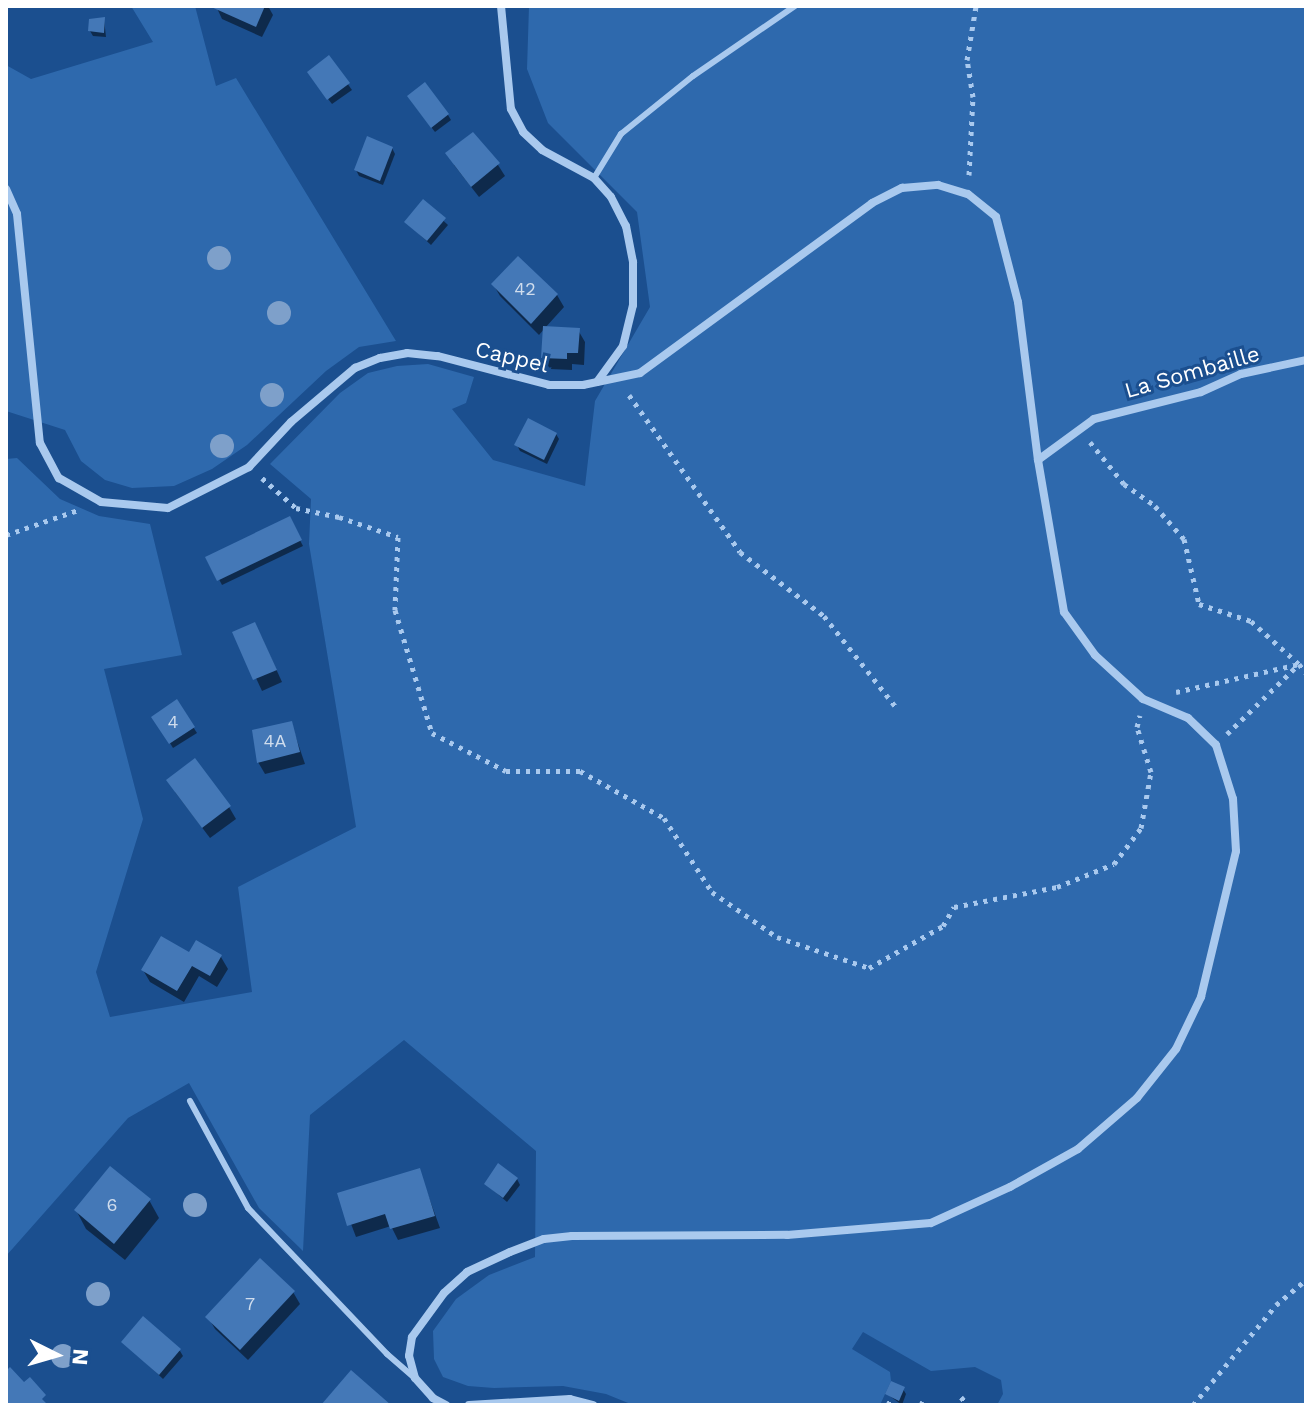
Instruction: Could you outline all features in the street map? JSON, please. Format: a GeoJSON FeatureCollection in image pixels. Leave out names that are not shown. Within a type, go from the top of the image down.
{"type":"FeatureCollection","features":[{"type":"Feature","properties":{"kind":"street"},"geometry":{"type":"LineString","coordinates":[[501,6],[511,109],[523,132],[542,150],[594,178],[611,197],[626,226],[633,262],[633,305],[623,346],[597,382]]}},
{"type":"Feature","properties":{"kind":"street","name":"Cappel"},"geometry":{"type":"LineString","coordinates":[[6,189],[17,214],[40,443],[59,478],[101,502],[168,508],[249,467],[291,422],[355,368],[380,358],[407,353],[438,356],[549,385],[597,382],[640,373],[872,203],[902,188],[938,185],[973,198],[996,217],[1018,302],[1038,460]]}},
{"type":"Feature","properties":{"kind":"street","name":"La Sombaille"},"geometry":{"type":"LineString","coordinates":[[1038,460],[1094,419],[1201,392],[1241,374],[1306,360]]}},
{"type":"Feature","properties":{"kind":"street"},"geometry":{"type":"LineString","coordinates":[[446,1405],[433,1398],[415,1378],[409,1356],[412,1337],[444,1293],[467,1272],[544,1239],[572,1236],[787,1235],[931,1223],[1010,1187],[1078,1149],[1137,1098],[1176,1049],[1201,997],[1236,851],[1233,799],[1216,745],[1188,718],[1143,699],[1095,655],[1064,612],[1038,460]]}},
{"type":"Feature","properties":{"kind":"street"},"geometry":{"type":"LineString","coordinates":[[469,1405],[570,1399],[593,1405]]}},
{"type":"Feature","properties":{"kind":"lane"},"geometry":{"type":"LineString","coordinates":[[594,178],[621,134],[693,76],[795,6]]}},
{"type":"Feature","properties":{"kind":"lane"},"geometry":{"type":"LineString","coordinates":[[190,1101],[248,1208],[387,1354],[415,1378]]}},
{"type":"Feature","properties":{"kind":"path"},"geometry":{"type":"LineString","coordinates":[[973,198],[967,163],[973,97],[967,60],[976,6]]}},
{"type":"Feature","properties":{"kind":"path"},"geometry":{"type":"LineString","coordinates":[[616,378],[740,552],[824,616],[895,706]]}},
{"type":"Feature","properties":{"kind":"path"},"geometry":{"type":"LineString","coordinates":[[1080,429],[1124,484],[1155,506],[1184,539],[1199,604],[1251,621],[1306,673]]}},
{"type":"Feature","properties":{"kind":"path"},"geometry":{"type":"LineString","coordinates":[[249,467],[296,508],[339,517],[398,537],[395,610],[432,733],[506,771],[580,771],[664,818],[712,892],[777,937],[869,968],[943,926],[954,907],[1057,887],[1114,864],[1141,828],[1151,772],[1137,727],[1143,699],[1299,664]]}},
{"type":"Feature","properties":{"kind":"path"},"geometry":{"type":"LineString","coordinates":[[6,535],[101,502]]}},
{"type":"Feature","properties":{"kind":"path"},"geometry":{"type":"LineString","coordinates":[[1216,745],[1299,664]]}},
{"type":"Feature","properties":{"kind":"path"},"geometry":{"type":"LineString","coordinates":[[1193,1405],[1276,1305],[1306,1280]]}},
{"type":"Feature","properties":{"kind":"path"},"geometry":{"type":"LineString","coordinates":[[888,1405],[892,1397]]}},
{"type":"Feature","properties":{"kind":"path"},"geometry":{"type":"LineString","coordinates":[[961,1397],[968,1405]]}},
{"type":"Feature","properties":{"kind":"shaded area"},"geometry":{"type":"Polygon","coordinates":[[[131,6],[195,6],[216,86],[236,78],[396,341],[359,347],[326,371],[247,445],[212,469],[174,486],[132,488],[105,480],[81,461],[65,430],[6,411],[6,65],[31,79],[153,42],[131,6]]]}},
{"type":"Feature","properties":{"kind":"shaded area"},"geometry":{"type":"Polygon","coordinates":[[[529,6],[1306,6],[1306,1405],[997,1405],[1003,1394],[1001,1380],[975,1367],[931,1371],[863,1332],[852,1349],[890,1372],[891,1381],[880,1405],[633,1405],[606,1394],[563,1386],[494,1388],[468,1386],[443,1377],[434,1359],[433,1331],[456,1299],[489,1275],[535,1257],[536,1151],[404,1040],[310,1115],[303,1251],[259,1208],[189,1083],[128,1118],[6,1256],[6,459],[17,458],[60,499],[99,516],[150,524],[182,655],[104,669],[143,819],[96,972],[110,1017],[252,992],[238,887],[356,827],[309,544],[311,499],[270,464],[340,393],[368,373],[397,366],[428,364],[474,377],[466,403],[452,409],[493,460],[585,486],[595,401],[650,307],[637,212],[548,123],[527,69],[529,6]]]}},
{"type":"Feature","properties":{"kind":"building"},"geometry":{"type":"Polygon","coordinates":[[[209,6],[265,6],[256,27],[209,6]]]}},
{"type":"Feature","properties":{"kind":"building"},"geometry":{"type":"Polygon","coordinates":[[[105,17],[104,33],[88,31],[89,19],[105,17]]]}},
{"type":"Feature","properties":{"kind":"building"},"geometry":{"type":"Polygon","coordinates":[[[329,55],[350,83],[327,100],[307,72],[329,55]]]}},
{"type":"Feature","properties":{"kind":"building"},"geometry":{"type":"Polygon","coordinates":[[[425,82],[449,114],[431,128],[407,96],[425,82]]]}},
{"type":"Feature","properties":{"kind":"building"},"geometry":{"type":"Polygon","coordinates":[[[473,132],[500,163],[471,187],[445,153],[473,132]]]}},
{"type":"Feature","properties":{"kind":"building"},"geometry":{"type":"Polygon","coordinates":[[[367,136],[393,147],[380,181],[354,170],[367,136]]]}},
{"type":"Feature","properties":{"kind":"building"},"geometry":{"type":"Polygon","coordinates":[[[423,199],[446,218],[427,241],[404,222],[423,199]]]}},
{"type":"Feature","properties":{"kind":"building"},"geometry":{"type":"Polygon","coordinates":[[[518,256],[558,294],[531,324],[491,284],[518,256]]]}},
{"type":"Feature","properties":{"kind":"building"},"geometry":{"type":"Polygon","coordinates":[[[543,326],[580,328],[578,353],[567,353],[567,359],[541,358],[543,326]]]}},
{"type":"Feature","properties":{"kind":"building"},"geometry":{"type":"Polygon","coordinates":[[[528,418],[557,433],[544,460],[514,445],[528,418]]]}},
{"type":"Feature","properties":{"kind":"building"},"geometry":{"type":"Polygon","coordinates":[[[290,516],[302,540],[217,581],[205,557],[290,516]]]}},
{"type":"Feature","properties":{"kind":"building"},"geometry":{"type":"Polygon","coordinates":[[[255,622],[277,670],[253,680],[232,632],[255,622]]]}},
{"type":"Feature","properties":{"kind":"building"},"geometry":{"type":"Polygon","coordinates":[[[177,699],[195,727],[169,744],[151,717],[177,699]]]}},
{"type":"Feature","properties":{"kind":"building"},"geometry":{"type":"Polygon","coordinates":[[[292,721],[300,752],[257,763],[252,730],[292,721]]]}},
{"type":"Feature","properties":{"kind":"building"},"geometry":{"type":"Polygon","coordinates":[[[195,758],[231,806],[202,828],[166,780],[195,758]]]}},
{"type":"Feature","properties":{"kind":"building"},"geometry":{"type":"Polygon","coordinates":[[[161,936],[189,952],[196,940],[222,955],[210,976],[192,966],[177,991],[141,970],[161,936]]]}},
{"type":"Feature","properties":{"kind":"building"},"geometry":{"type":"Polygon","coordinates":[[[498,1163],[518,1178],[503,1198],[484,1184],[498,1163]]]}},
{"type":"Feature","properties":{"kind":"building"},"geometry":{"type":"Polygon","coordinates":[[[110,1166],[151,1199],[114,1244],[74,1210],[110,1166]]]}},
{"type":"Feature","properties":{"kind":"building"},"geometry":{"type":"Polygon","coordinates":[[[420,1168],[435,1216],[390,1229],[385,1214],[347,1226],[337,1193],[420,1168]]]}},
{"type":"Feature","properties":{"kind":"building"},"geometry":{"type":"Polygon","coordinates":[[[260,1258],[295,1291],[240,1350],[205,1317],[260,1258]]]}},
{"type":"Feature","properties":{"kind":"building"},"geometry":{"type":"Polygon","coordinates":[[[143,1316],[181,1349],[159,1375],[121,1342],[143,1316]]]}},
{"type":"Feature","properties":{"kind":"building"},"geometry":{"type":"Polygon","coordinates":[[[10,1367],[24,1382],[30,1377],[46,1395],[42,1399],[48,1405],[6,1405],[6,1371],[10,1367]]]}},
{"type":"Feature","properties":{"kind":"building"},"geometry":{"type":"Polygon","coordinates":[[[351,1370],[391,1405],[321,1405],[351,1370]]]}},
{"type":"Feature","properties":{"kind":"building"},"geometry":{"type":"Polygon","coordinates":[[[891,1381],[905,1387],[899,1401],[885,1394],[891,1381]]]}}]}
